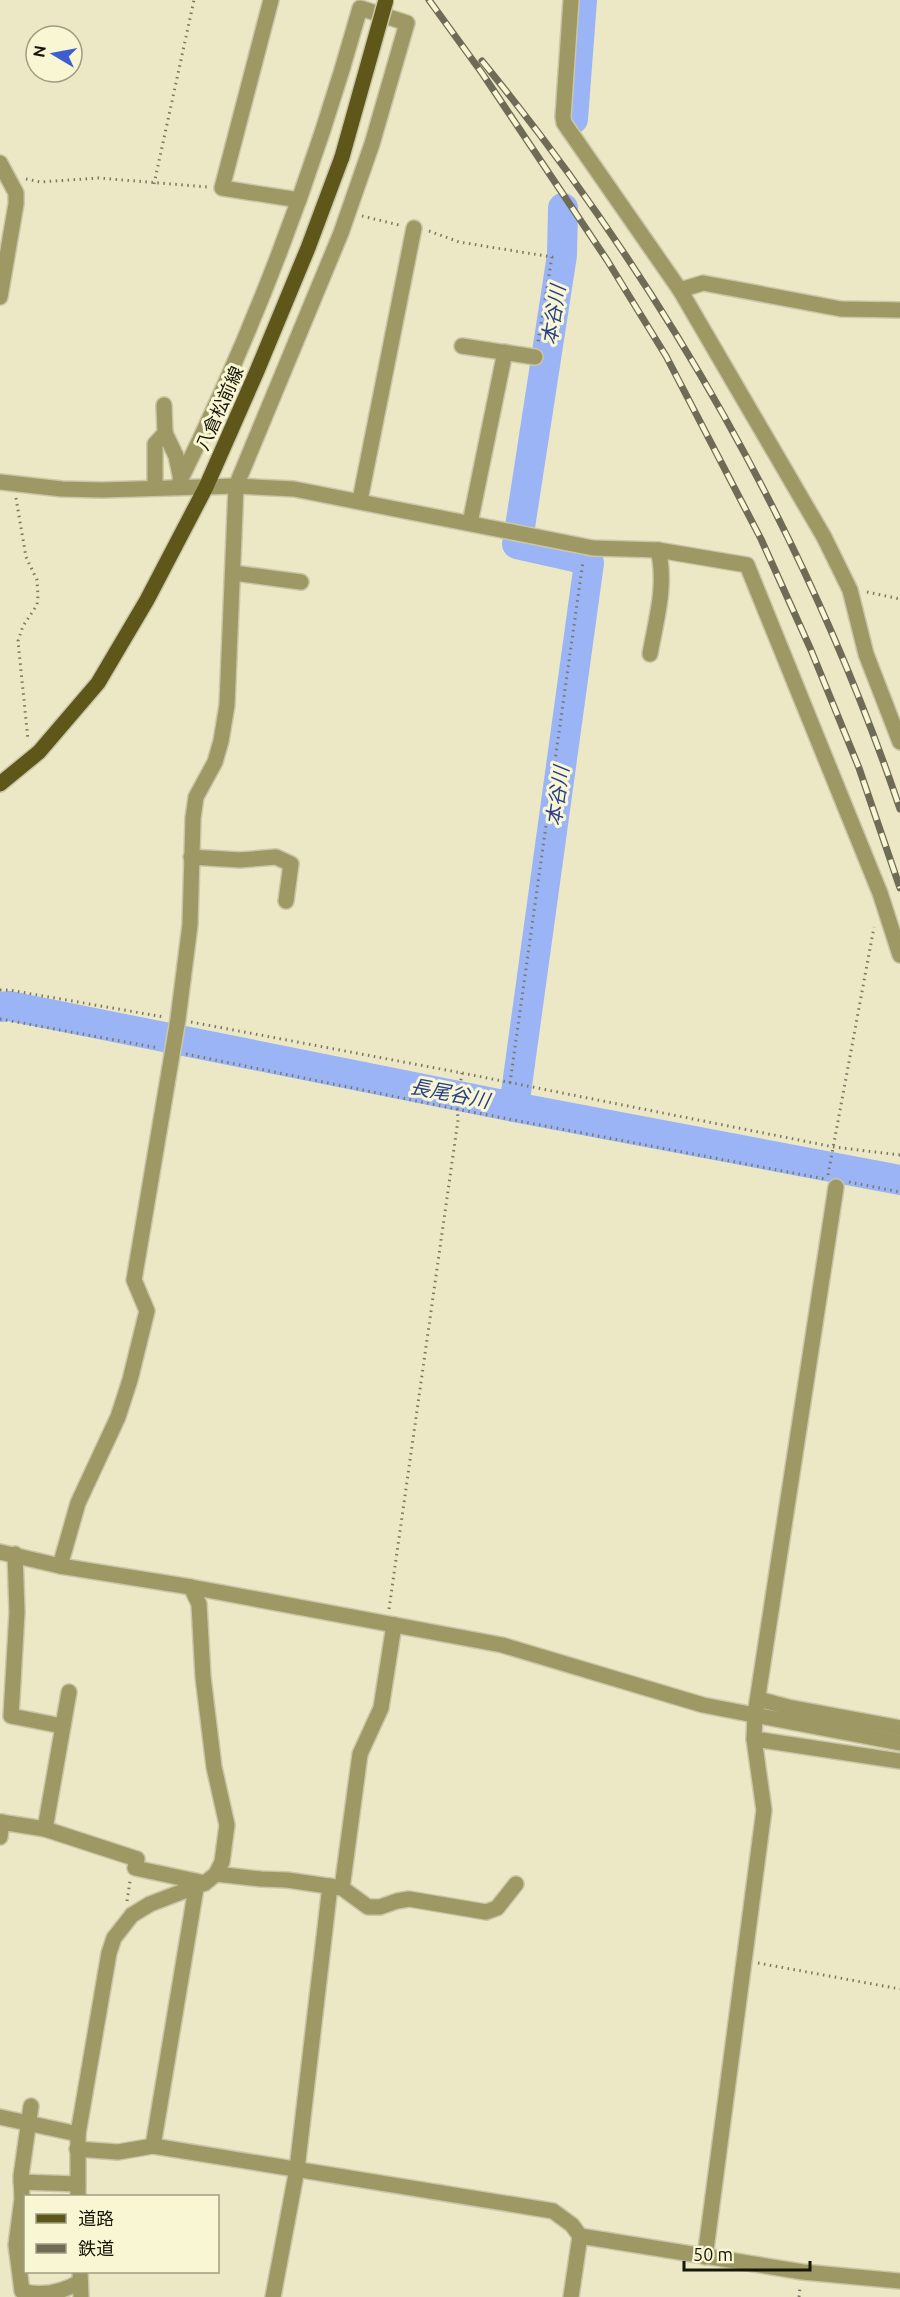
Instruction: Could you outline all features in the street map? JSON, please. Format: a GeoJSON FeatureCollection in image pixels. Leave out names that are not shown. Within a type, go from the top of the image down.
{"type":"FeatureCollection","features":[{"type":"Feature","properties":{"kind":"main road","name":"八倉松前線"},"geometry":{"type":"LineString","coordinates":[[0,784],[39,752],[98,683],[147,600],[206,487],[262,361],[342,158],[386,0]]}},
{"type":"Feature","properties":{"kind":"street"},"geometry":{"type":"LineString","coordinates":[[271,0],[222,188],[299,200]]}},
{"type":"Feature","properties":{"kind":"street"},"geometry":{"type":"LineString","coordinates":[[571,0],[564,82],[564,123],[680,290],[824,537],[850,590],[866,654],[900,742]]}},
{"type":"Feature","properties":{"kind":"street"},"geometry":{"type":"LineString","coordinates":[[60,1566],[78,1503],[124,1401],[147,1311],[134,1280],[178,1022],[190,925],[191,834],[196,797],[215,762],[227,705],[236,486],[317,295],[348,213],[372,144],[407,22],[361,4],[335,98],[299,200],[241,351],[179,484]]}},
{"type":"Feature","properties":{"kind":"street"},"geometry":{"type":"LineString","coordinates":[[0,297],[16,204],[16,193],[2,167]]}},
{"type":"Feature","properties":{"kind":"street"},"geometry":{"type":"LineString","coordinates":[[360,500],[414,228]]}},
{"type":"Feature","properties":{"kind":"street"},"geometry":{"type":"LineString","coordinates":[[680,290],[703,283],[840,309],[900,310]]}},
{"type":"Feature","properties":{"kind":"street"},"geometry":{"type":"LineString","coordinates":[[462,346],[535,357]]}},
{"type":"Feature","properties":{"kind":"street"},"geometry":{"type":"LineString","coordinates":[[470,523],[505,352]]}},
{"type":"Feature","properties":{"kind":"street"},"geometry":{"type":"LineString","coordinates":[[164,405],[165,433],[176,456],[179,484]]}},
{"type":"Feature","properties":{"kind":"street"},"geometry":{"type":"LineString","coordinates":[[155,488],[155,444],[165,433]]}},
{"type":"Feature","properties":{"kind":"street"},"geometry":{"type":"LineString","coordinates":[[7,482],[63,489],[155,488],[179,484],[206,487],[294,489],[360,500],[585,546],[658,550],[747,565],[880,893],[900,956]]}},
{"type":"Feature","properties":{"kind":"street"},"geometry":{"type":"LineString","coordinates":[[650,654],[662,580],[662,564],[658,550]]}},
{"type":"Feature","properties":{"kind":"street"},"geometry":{"type":"LineString","coordinates":[[234,573],[301,582]]}},
{"type":"Feature","properties":{"kind":"street"},"geometry":{"type":"LineString","coordinates":[[191,857],[240,860],[276,857],[291,864],[286,901]]}},
{"type":"Feature","properties":{"kind":"street"},"geometry":{"type":"LineString","coordinates":[[705,2257],[764,1810],[754,1739],[755,1715],[835,1182]]}},
{"type":"Feature","properties":{"kind":"street"},"geometry":{"type":"LineString","coordinates":[[62,1726],[11,1716],[17,1612],[8,1553],[60,1566],[191,1587],[502,1645],[702,1705],[900,1743]]}},
{"type":"Feature","properties":{"kind":"street"},"geometry":{"type":"LineString","coordinates":[[153,2146],[206,1882],[222,1862],[226,1826],[212,1756],[203,1677],[199,1604],[191,1587]]}},
{"type":"Feature","properties":{"kind":"street"},"geometry":{"type":"LineString","coordinates":[[273,2297],[297,2169],[336,1887],[360,1754],[381,1708],[391,1625]]}},
{"type":"Feature","properties":{"kind":"street"},"geometry":{"type":"LineString","coordinates":[[45,1829],[69,1692]]}},
{"type":"Feature","properties":{"kind":"street"},"geometry":{"type":"LineString","coordinates":[[758,1700],[900,1728]]}},
{"type":"Feature","properties":{"kind":"street"},"geometry":{"type":"LineString","coordinates":[[754,1739],[900,1761]]}},
{"type":"Feature","properties":{"kind":"street"},"geometry":{"type":"LineString","coordinates":[[1,1827],[45,1829],[137,1860],[135,1868],[206,1882],[287,1880],[336,1887],[368,1907],[380,1907],[409,1899],[486,1912],[497,1908],[516,1884]]}},
{"type":"Feature","properties":{"kind":"street"},"geometry":{"type":"LineString","coordinates":[[21,2182],[78,2190],[78,2141],[109,1953],[114,1938],[132,1915],[150,1905],[206,1882]]}},
{"type":"Feature","properties":{"kind":"street"},"geometry":{"type":"LineString","coordinates":[[31,2106],[16,2245],[22,2291],[32,2294],[63,2291],[80,2284]]}},
{"type":"Feature","properties":{"kind":"street"},"geometry":{"type":"LineString","coordinates":[[0,2117],[28,2123],[117,2152],[153,2146],[553,2211],[572,2225],[580,2236],[571,2297]]}},
{"type":"Feature","properties":{"kind":"street"},"geometry":{"type":"LineString","coordinates":[[580,2236],[803,2272],[900,2281]]}},
{"type":"Feature","properties":{"kind":"path"},"geometry":{"type":"LineString","coordinates":[[154,184],[194,0]]}},
{"type":"Feature","properties":{"kind":"path"},"geometry":{"type":"LineString","coordinates":[[2,167],[28,180],[40,182],[99,178],[222,188]]}},
{"type":"Feature","properties":{"kind":"path"},"geometry":{"type":"LineString","coordinates":[[348,213],[414,228],[459,242],[552,257],[535,357]]}},
{"type":"Feature","properties":{"kind":"path"},"geometry":{"type":"LineString","coordinates":[[7,482],[27,556],[37,580],[37,605],[23,626],[18,641],[18,662],[26,711],[29,760]]}},
{"type":"Feature","properties":{"kind":"path"},"geometry":{"type":"LineString","coordinates":[[510,1083],[585,546]]}},
{"type":"Feature","properties":{"kind":"path"},"geometry":{"type":"LineString","coordinates":[[850,590],[900,599]]}},
{"type":"Feature","properties":{"kind":"path"},"geometry":{"type":"LineString","coordinates":[[835,1182],[833,1149],[880,893]]}},
{"type":"Feature","properties":{"kind":"path"},"geometry":{"type":"LineString","coordinates":[[0,990],[462,1073],[833,1149],[900,1155]]}},
{"type":"Feature","properties":{"kind":"path"},"geometry":{"type":"LineString","coordinates":[[0,1019],[173,1049],[456,1109],[835,1182],[900,1192]]}},
{"type":"Feature","properties":{"kind":"path"},"geometry":{"type":"LineString","coordinates":[[391,1625],[458,1120],[456,1109],[462,1073]]}},
{"type":"Feature","properties":{"kind":"path"},"geometry":{"type":"LineString","coordinates":[[132,1915],[126,1894],[135,1868]]}},
{"type":"Feature","properties":{"kind":"path"},"geometry":{"type":"LineString","coordinates":[[744,1961],[900,1989]]}},
{"type":"Feature","properties":{"kind":"waterway","name":"本谷川"},"geometry":{"type":"LineString","coordinates":[[573,119],[582,0]]}},
{"type":"Feature","properties":{"kind":"waterway","name":"本谷川"},"geometry":{"type":"LineString","coordinates":[[520,527],[562,255],[563,208]]}},
{"type":"Feature","properties":{"kind":"waterway","name":"本谷川"},"geometry":{"type":"LineString","coordinates":[[514,1107],[589,563],[575,557],[517,544],[518,540]]}},
{"type":"Feature","properties":{"kind":"waterway","name":"長尾谷川"},"geometry":{"type":"LineString","coordinates":[[0,1007],[9,1006],[514,1107],[900,1180]]}},
{"type":"Feature","properties":{"kind":"railway"},"geometry":{"type":"LineString","coordinates":[[429,0],[482,73],[607,260],[666,356],[761,539],[811,650],[859,768],[900,888]]}},
{"type":"Feature","properties":{"kind":"railway"},"geometry":{"type":"LineString","coordinates":[[482,61],[548,146],[611,233],[670,324],[724,417],[775,512],[821,609],[863,708],[900,809]]}}]}
